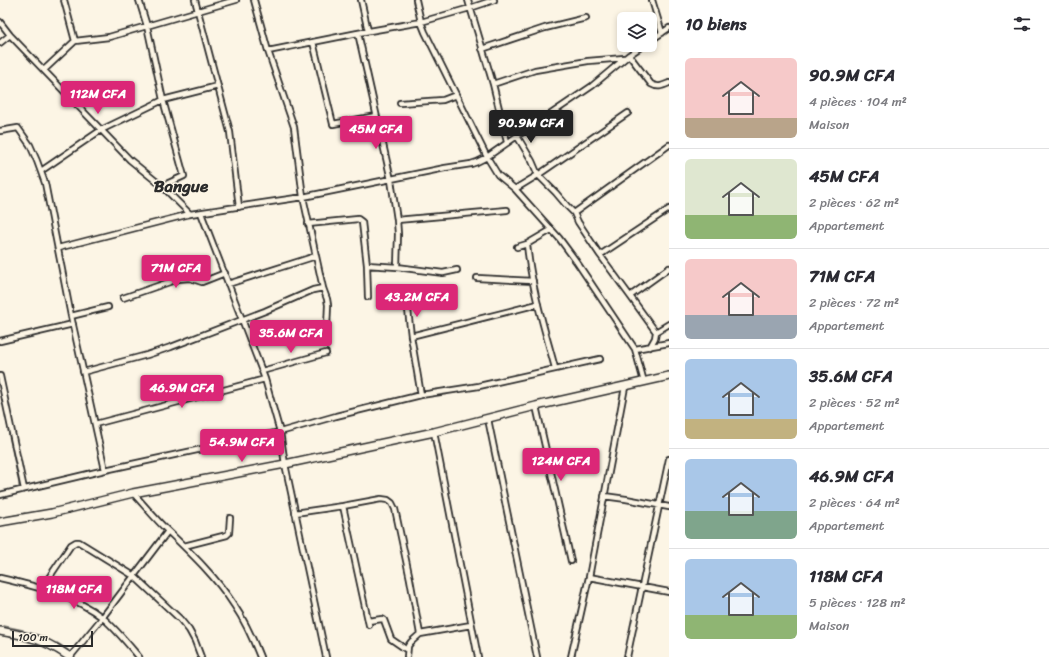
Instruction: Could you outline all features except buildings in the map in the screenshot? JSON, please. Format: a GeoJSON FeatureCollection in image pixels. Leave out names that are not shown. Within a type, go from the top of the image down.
{"type":"FeatureCollection","features":[{"type":"Feature","properties":{"kind":"main road"},"geometry":{"type":"LineString","coordinates":[[0,522],[52,513],[133,493],[285,464],[434,432],[536,406],[669,376]]}},
{"type":"Feature","properties":{"kind":"main road"},"geometry":{"type":"LineString","coordinates":[[0,631],[38,640],[70,657]]}},
{"type":"Feature","properties":{"kind":"street"},"geometry":{"type":"LineString","coordinates":[[64,0],[75,41]]}},
{"type":"Feature","properties":{"kind":"street"},"geometry":{"type":"LineString","coordinates":[[139,0],[147,26],[164,100],[184,176],[162,186]]}},
{"type":"Feature","properties":{"kind":"street"},"geometry":{"type":"LineString","coordinates":[[195,0],[230,132],[239,207]]}},
{"type":"Feature","properties":{"kind":"street"},"geometry":{"type":"LineString","coordinates":[[44,70],[75,41],[109,37],[236,0]]}},
{"type":"Feature","properties":{"kind":"street"},"geometry":{"type":"LineString","coordinates":[[254,0],[268,50],[294,127],[308,224],[328,305],[327,328]]}},
{"type":"Feature","properties":{"kind":"street"},"geometry":{"type":"LineString","coordinates":[[361,0],[368,31]]}},
{"type":"Feature","properties":{"kind":"street"},"geometry":{"type":"LineString","coordinates":[[416,0],[425,32],[487,157],[498,175],[515,189],[576,261],[636,349],[644,382]]}},
{"type":"Feature","properties":{"kind":"street"},"geometry":{"type":"LineString","coordinates":[[468,0],[493,84],[507,142]]}},
{"type":"Feature","properties":{"kind":"street"},"geometry":{"type":"LineString","coordinates":[[268,50],[421,22],[494,0]]}},
{"type":"Feature","properties":{"kind":"street"},"geometry":{"type":"LineString","coordinates":[[652,0],[662,33]]}},
{"type":"Feature","properties":{"kind":"street"},"geometry":{"type":"LineString","coordinates":[[482,49],[544,28],[586,18]]}},
{"type":"Feature","properties":{"kind":"street"},"geometry":{"type":"LineString","coordinates":[[0,22],[10,35],[130,160],[162,186],[190,214]]}},
{"type":"Feature","properties":{"kind":"street"},"geometry":{"type":"LineString","coordinates":[[657,36],[669,28]]}},
{"type":"Feature","properties":{"kind":"street"},"geometry":{"type":"LineString","coordinates":[[358,33],[391,180],[398,234],[397,267]]}},
{"type":"Feature","properties":{"kind":"street"},"geometry":{"type":"LineString","coordinates":[[0,43],[10,35]]}},
{"type":"Feature","properties":{"kind":"street"},"geometry":{"type":"LineString","coordinates":[[313,42],[333,124],[376,116]]}},
{"type":"Feature","properties":{"kind":"street"},"geometry":{"type":"LineString","coordinates":[[58,248],[190,214],[303,197],[478,162],[592,86],[634,52]]}},
{"type":"Feature","properties":{"kind":"street"},"geometry":{"type":"LineString","coordinates":[[630,55],[651,84],[661,86],[669,83]]}},
{"type":"Feature","properties":{"kind":"street"},"geometry":{"type":"LineString","coordinates":[[493,84],[535,70],[588,61],[625,58]]}},
{"type":"Feature","properties":{"kind":"street"},"geometry":{"type":"LineString","coordinates":[[41,170],[101,130],[164,100],[218,86]]}},
{"type":"Feature","properties":{"kind":"street"},"geometry":{"type":"LineString","coordinates":[[400,103],[443,100],[456,95]]}},
{"type":"Feature","properties":{"kind":"street"},"geometry":{"type":"LineString","coordinates":[[515,189],[538,175],[628,113]]}},
{"type":"Feature","properties":{"kind":"street"},"geometry":{"type":"LineString","coordinates":[[0,131],[18,128],[30,145],[41,170],[48,193],[71,316],[105,470]]}},
{"type":"Feature","properties":{"kind":"street"},"geometry":{"type":"LineString","coordinates":[[517,136],[532,161],[538,175],[574,213],[578,222],[600,255],[656,332],[655,338],[650,347]]}},
{"type":"Feature","properties":{"kind":"street"},"geometry":{"type":"LineString","coordinates":[[574,213],[669,144]]}},
{"type":"Feature","properties":{"kind":"street"},"geometry":{"type":"LineString","coordinates":[[600,255],[669,209]]}},
{"type":"Feature","properties":{"kind":"street"},"geometry":{"type":"LineString","coordinates":[[397,220],[507,210]]}},
{"type":"Feature","properties":{"kind":"street"},"geometry":{"type":"LineString","coordinates":[[201,213],[265,379],[280,432],[295,513],[326,657]]}},
{"type":"Feature","properties":{"kind":"street"},"geometry":{"type":"LineString","coordinates":[[308,224],[358,219],[362,222],[367,266],[368,297]]}},
{"type":"Feature","properties":{"kind":"street"},"geometry":{"type":"LineString","coordinates":[[517,247],[527,244],[551,230]]}},
{"type":"Feature","properties":{"kind":"street"},"geometry":{"type":"LineString","coordinates":[[527,244],[529,265],[555,368]]}},
{"type":"Feature","properties":{"kind":"street"},"geometry":{"type":"LineString","coordinates":[[228,284],[316,256]]}},
{"type":"Feature","properties":{"kind":"street"},"geometry":{"type":"LineString","coordinates":[[367,266],[397,267],[442,273],[457,270]]}},
{"type":"Feature","properties":{"kind":"street"},"geometry":{"type":"LineString","coordinates":[[630,296],[669,268]]}},
{"type":"Feature","properties":{"kind":"street"},"geometry":{"type":"LineString","coordinates":[[123,298],[178,279],[190,278],[202,282],[224,273]]}},
{"type":"Feature","properties":{"kind":"street"},"geometry":{"type":"LineString","coordinates":[[477,278],[533,281]]}},
{"type":"Feature","properties":{"kind":"street"},"geometry":{"type":"LineString","coordinates":[[84,372],[171,347],[265,311],[313,290],[323,288]]}},
{"type":"Feature","properties":{"kind":"street"},"geometry":{"type":"LineString","coordinates":[[407,301],[421,395]]}},
{"type":"Feature","properties":{"kind":"street"},"geometry":{"type":"LineString","coordinates":[[411,336],[538,304]]}},
{"type":"Feature","properties":{"kind":"street"},"geometry":{"type":"LineString","coordinates":[[71,316],[108,307]]}},
{"type":"Feature","properties":{"kind":"street"},"geometry":{"type":"LineString","coordinates":[[0,341],[73,324]]}},
{"type":"Feature","properties":{"kind":"street"},"geometry":{"type":"LineString","coordinates":[[656,332],[669,324]]}},
{"type":"Feature","properties":{"kind":"street"},"geometry":{"type":"LineString","coordinates":[[636,349],[669,343]]}},
{"type":"Feature","properties":{"kind":"street"},"geometry":{"type":"LineString","coordinates":[[262,371],[326,353]]}},
{"type":"Feature","properties":{"kind":"street"},"geometry":{"type":"LineString","coordinates":[[0,495],[105,470],[280,432],[336,416],[421,395],[479,386],[600,359]]}},
{"type":"Feature","properties":{"kind":"street"},"geometry":{"type":"LineString","coordinates":[[0,376],[24,489]]}},
{"type":"Feature","properties":{"kind":"street"},"geometry":{"type":"LineString","coordinates":[[95,424],[265,379]]}},
{"type":"Feature","properties":{"kind":"street"},"geometry":{"type":"LineString","coordinates":[[571,657],[589,577],[625,387]]}},
{"type":"Feature","properties":{"kind":"street"},"geometry":{"type":"LineString","coordinates":[[536,406],[571,561]]}},
{"type":"Feature","properties":{"kind":"street"},"geometry":{"type":"LineString","coordinates":[[488,419],[538,657]]}},
{"type":"Feature","properties":{"kind":"street"},"geometry":{"type":"LineString","coordinates":[[434,432],[478,657]]}},
{"type":"Feature","properties":{"kind":"street"},"geometry":{"type":"LineString","coordinates":[[627,657],[659,505],[668,474],[669,459]]}},
{"type":"Feature","properties":{"kind":"street"},"geometry":{"type":"LineString","coordinates":[[133,493],[218,582],[235,605],[251,634],[260,657]]}},
{"type":"Feature","properties":{"kind":"street"},"geometry":{"type":"LineString","coordinates":[[604,496],[669,507]]}},
{"type":"Feature","properties":{"kind":"street"},"geometry":{"type":"LineString","coordinates":[[295,513],[381,499],[388,500],[392,503],[395,509],[407,565],[420,634]]}},
{"type":"Feature","properties":{"kind":"street"},"geometry":{"type":"LineString","coordinates":[[343,506],[368,623],[382,619],[384,620],[391,639],[407,650]]}},
{"type":"Feature","properties":{"kind":"street"},"geometry":{"type":"LineString","coordinates":[[184,546],[227,535],[229,533],[230,518]]}},
{"type":"Feature","properties":{"kind":"street"},"geometry":{"type":"LineString","coordinates":[[70,657],[102,618],[168,531]]}},
{"type":"Feature","properties":{"kind":"street"},"geometry":{"type":"LineString","coordinates":[[42,588],[71,545],[79,542],[134,576],[180,619],[189,630],[201,657]]}},
{"type":"Feature","properties":{"kind":"street"},"geometry":{"type":"LineString","coordinates":[[589,577],[669,592]]}},
{"type":"Feature","properties":{"kind":"street"},"geometry":{"type":"LineString","coordinates":[[0,578],[42,588],[81,604],[102,618],[139,657]]}},
{"type":"Feature","properties":{"kind":"street"},"geometry":{"type":"LineString","coordinates":[[407,657],[407,650],[411,642],[420,634],[471,625]]}},
{"type":"Feature","properties":{"kind":"waterway"},"geometry":{"type":"LineString","coordinates":[[7,417],[19,488]]}},
{"type":"Feature","properties":{"kind":"waterway"},"geometry":{"type":"LineString","coordinates":[[12,516],[25,513]]}},
{"type":"Feature","properties":{"kind":"waterway"},"geometry":{"type":"LineString","coordinates":[[6,518],[11,516]]}},
{"type":"Feature","properties":{"kind":"waterway"},"geometry":{"type":"LineString","coordinates":[[4,626],[23,630]]}},
{"type":"Feature","properties":{"kind":"waterway"},"geometry":{"type":"LineString","coordinates":[[57,643],[68,650]]}},
{"type":"Feature","properties":{"kind":"district","name":"Bangue"},"geometry":{"type":"Point","coordinates":[181,186]}}]}
